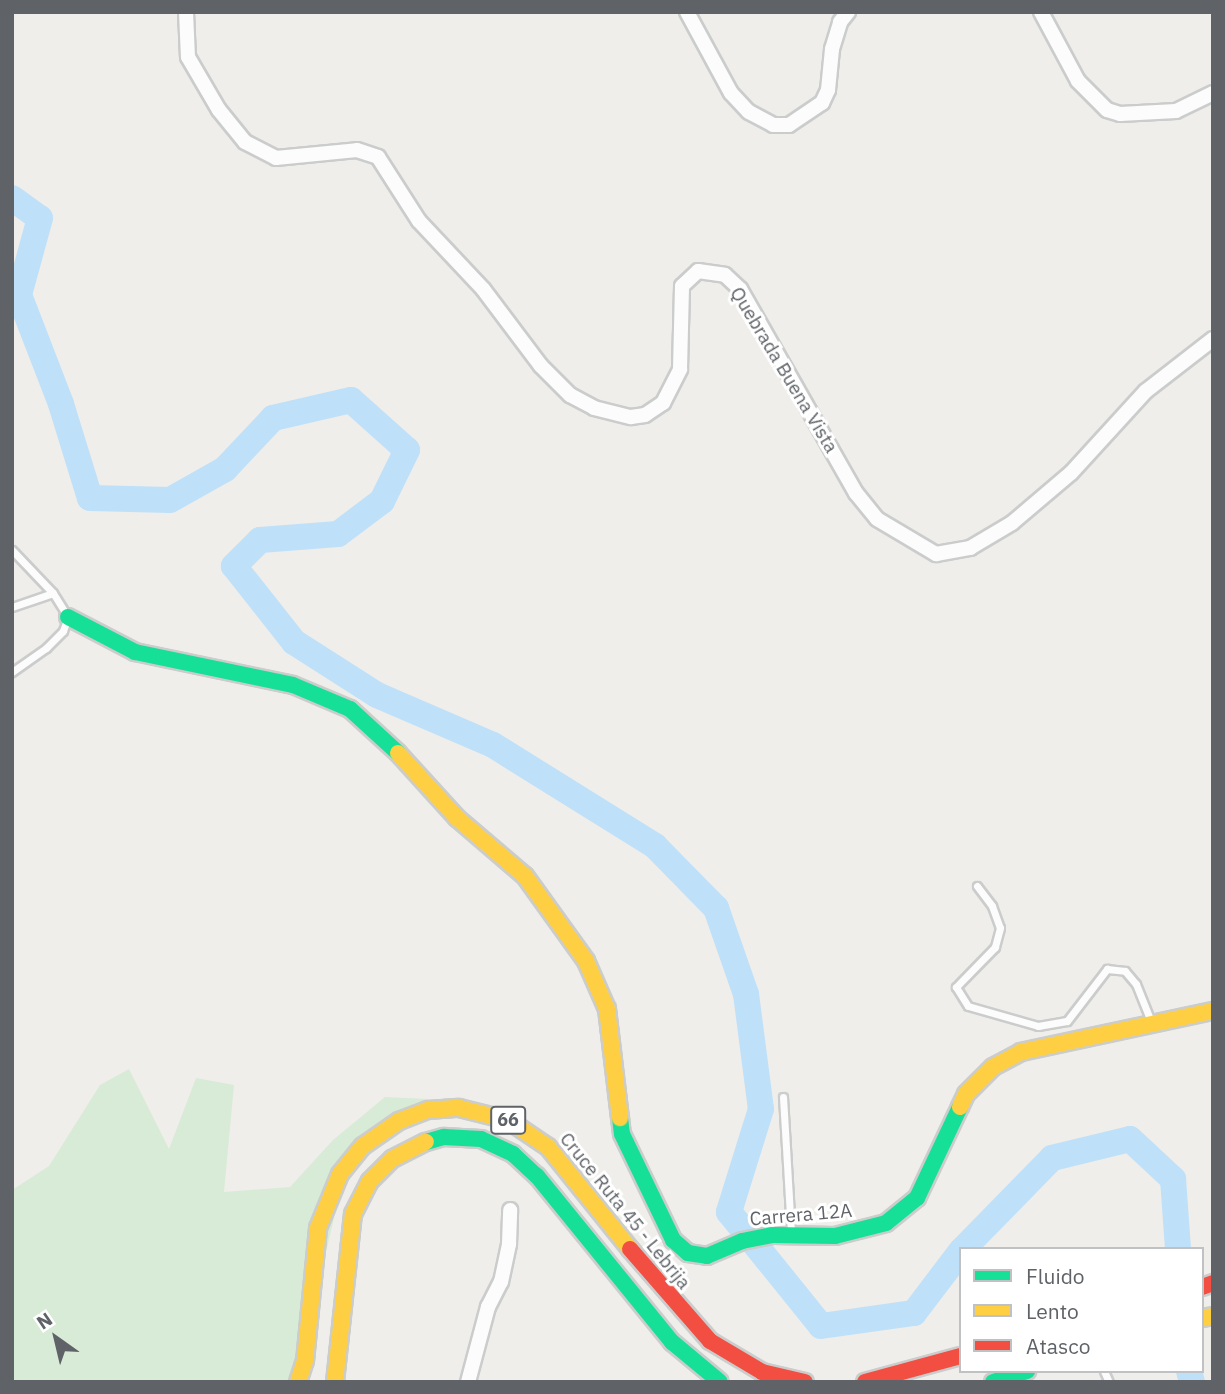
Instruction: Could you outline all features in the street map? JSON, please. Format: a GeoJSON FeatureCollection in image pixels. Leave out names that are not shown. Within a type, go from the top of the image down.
{"type":"FeatureCollection","features":[{"type":"Feature","properties":{"kind":"main road","name":"Carrera 12A"},"geometry":{"type":"LineString","coordinates":[[68,617],[135,652],[282,682],[350,709],[393,748],[457,818],[525,876],[586,961],[607,1009],[622,1134],[673,1240],[682,1251],[701,1256],[742,1241],[848,1234],[886,1223],[905,1212],[922,1190],[966,1094],[1006,1059],[1213,1011]]}},
{"type":"Feature","properties":{"kind":"main road","name":"Cruce Ruta 45 - Lebrija"},"geometry":{"type":"LineString","coordinates":[[298,1382],[306,1361],[318,1228],[340,1174],[363,1146],[399,1122],[428,1110],[459,1108],[508,1120],[548,1147],[710,1341],[762,1372],[805,1382]]}},
{"type":"Feature","properties":{"kind":"main road","name":"66"},"geometry":{"type":"LineString","coordinates":[[335,1382],[353,1214],[370,1181],[392,1159],[417,1144],[444,1137],[481,1139],[513,1154],[537,1176],[672,1342],[720,1382]]}},
{"type":"Feature","properties":{"kind":"main road"},"geometry":{"type":"LineString","coordinates":[[865,1382],[959,1357]]}},
{"type":"Feature","properties":{"kind":"main road"},"geometry":{"type":"LineString","coordinates":[[993,1382],[1021,1373]]}},
{"type":"Feature","properties":{"kind":"street","name":"Quebrada Buena Vista"},"geometry":{"type":"LineString","coordinates":[[186,12],[188,57],[219,110],[245,142],[276,158],[357,150],[378,156],[419,221],[483,289],[541,366],[570,395],[594,408],[631,417],[663,403],[680,369],[682,286],[698,271],[725,275],[740,289],[856,493],[877,519],[936,554],[970,548],[1012,523],[1071,473],[1146,391],[1213,339]]}},
{"type":"Feature","properties":{"kind":"street"},"geometry":{"type":"LineString","coordinates":[[687,12],[731,93],[749,112],[773,125],[789,125],[822,103],[828,90],[832,49],[840,22],[848,12]]}},
{"type":"Feature","properties":{"kind":"street"},"geometry":{"type":"LineString","coordinates":[[1041,12],[1078,81],[1107,110],[1120,114],[1175,111],[1213,93]]}},
{"type":"Feature","properties":{"kind":"street"},"geometry":{"type":"LineString","coordinates":[[468,1382],[488,1307],[501,1282],[509,1244],[510,1209]]}},
{"type":"Feature","properties":{"kind":"lane"},"geometry":{"type":"LineString","coordinates":[[12,550],[53,593],[68,617],[63,631],[46,648],[12,672]]}},
{"type":"Feature","properties":{"kind":"lane"},"geometry":{"type":"LineString","coordinates":[[12,607],[53,593]]}},
{"type":"Feature","properties":{"kind":"lane"},"geometry":{"type":"LineString","coordinates":[[977,886],[992,906],[1000,928],[995,947],[956,988],[968,1006],[1038,1026],[1067,1021],[1107,969],[1125,971],[1136,984],[1152,1024]]}},
{"type":"Feature","properties":{"kind":"lane"},"geometry":{"type":"LineString","coordinates":[[783,1097],[792,1236]]}},
{"type":"Feature","properties":{"kind":"green space"},"geometry":{"type":"Polygon","coordinates":[[[129,1069],[169,1149],[196,1078],[234,1085],[224,1192],[290,1187],[333,1140],[385,1097],[428,1099],[349,1153],[296,1382],[12,1382],[12,1190],[49,1166],[100,1085],[129,1069]]]}},
{"type":"Feature","properties":{"kind":"waterway"},"geometry":{"type":"LineString","coordinates":[[12,198],[40,218],[19,295],[61,404],[90,498],[170,500],[225,469],[273,418],[351,400],[407,450],[382,501],[338,534],[260,540],[234,566],[294,642],[377,695],[493,745],[655,846],[716,908],[746,994],[761,1109],[729,1212],[821,1326],[914,1313],[959,1254]]}},
{"type":"Feature","properties":{"kind":"waterway"},"geometry":{"type":"LineString","coordinates":[[965,1247],[1052,1158],[1130,1139],[1173,1179],[1178,1247]]}},
{"type":"Feature","properties":{"kind":"waterway"},"geometry":{"type":"LineString","coordinates":[[1190,1373],[1192,1382]]}},
{"type":"Feature","properties":{"kind":"traffic: fast"},"geometry":{"type":"LineString","coordinates":[[68,617],[135,652],[293,685],[350,709],[398,753]]}},
{"type":"Feature","properties":{"kind":"traffic: fast"},"geometry":{"type":"LineString","coordinates":[[620,1118],[622,1134],[673,1240],[688,1253],[707,1256],[742,1241],[774,1235],[835,1236],[886,1223],[917,1198],[960,1107]]}},
{"type":"Feature","properties":{"kind":"traffic: fast"},"geometry":{"type":"LineString","coordinates":[[426,1142],[444,1137],[481,1139],[513,1154],[537,1176],[672,1342],[720,1382]]}},
{"type":"Feature","properties":{"kind":"traffic: fast"},"geometry":{"type":"LineString","coordinates":[[993,1382],[1021,1373]]}},
{"type":"Feature","properties":{"kind":"traffic: slow"},"geometry":{"type":"LineString","coordinates":[[398,753],[457,818],[525,876],[586,961],[607,1009],[620,1118]]}},
{"type":"Feature","properties":{"kind":"traffic: slow"},"geometry":{"type":"LineString","coordinates":[[960,1107],[966,1094],[993,1067],[1021,1052],[1213,1011]]}},
{"type":"Feature","properties":{"kind":"traffic: slow"},"geometry":{"type":"LineString","coordinates":[[298,1382],[305,1361],[318,1228],[340,1174],[363,1146],[399,1121],[428,1110],[459,1108],[508,1120],[548,1147],[630,1249]]}},
{"type":"Feature","properties":{"kind":"traffic: slow"},"geometry":{"type":"LineString","coordinates":[[335,1382],[353,1214],[370,1181],[392,1159],[426,1142]]}},
{"type":"Feature","properties":{"kind":"traffic: slow"},"geometry":{"type":"LineString","coordinates":[[1204,1318],[1213,1316]]}},
{"type":"Feature","properties":{"kind":"traffic: jam"},"geometry":{"type":"LineString","coordinates":[[630,1249],[710,1341],[762,1372],[805,1382]]}},
{"type":"Feature","properties":{"kind":"traffic: jam"},"geometry":{"type":"LineString","coordinates":[[1204,1286],[1213,1283]]}},
{"type":"Feature","properties":{"kind":"traffic: jam"},"geometry":{"type":"LineString","coordinates":[[865,1382],[959,1357]]}}]}
